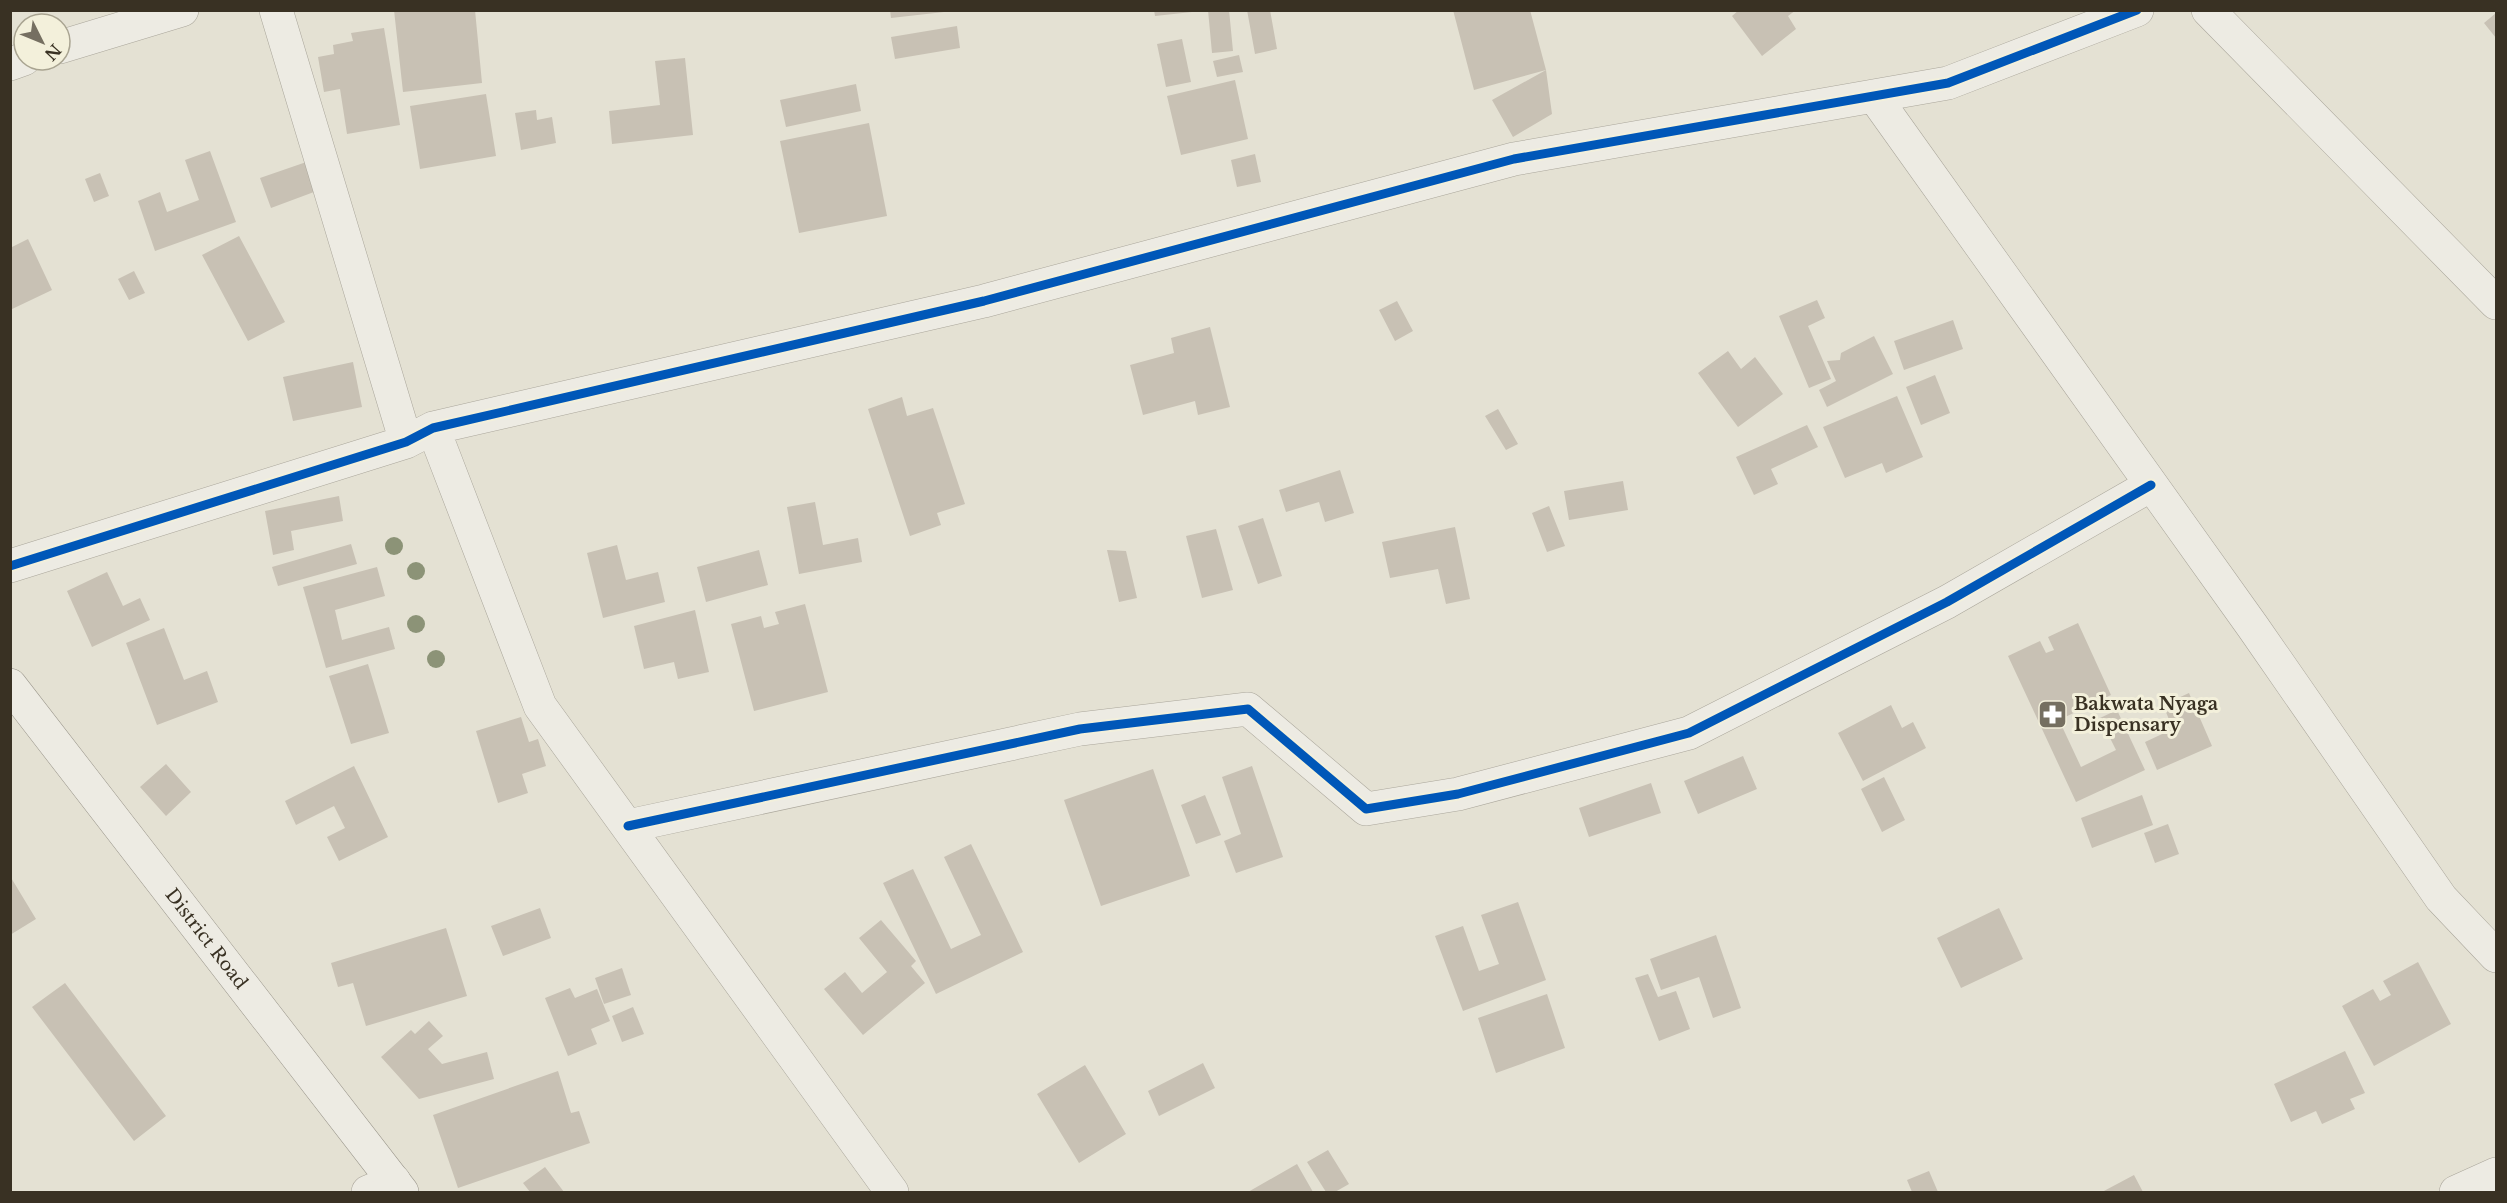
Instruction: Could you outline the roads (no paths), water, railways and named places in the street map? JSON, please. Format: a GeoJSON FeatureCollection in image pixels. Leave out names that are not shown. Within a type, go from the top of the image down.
{"type":"FeatureCollection","features":[{"type":"Feature","properties":{"kind":"street"},"geometry":{"type":"LineString","coordinates":[[72,43],[182,10]]}},
{"type":"Feature","properties":{"kind":"street"},"geometry":{"type":"LineString","coordinates":[[276,10],[419,435],[540,706],[892,1192]]}},
{"type":"Feature","properties":{"kind":"street"},"geometry":{"type":"LineString","coordinates":[[10,566],[419,435],[984,301],[1514,159],[1948,83],[2137,10]]}},
{"type":"Feature","properties":{"kind":"street"},"geometry":{"type":"LineString","coordinates":[[2208,10],[2496,303]]}},
{"type":"Feature","properties":{"kind":"street"},"geometry":{"type":"LineString","coordinates":[[1874,96],[2441,898],[2496,956]]}},
{"type":"Feature","properties":{"kind":"street"},"geometry":{"type":"LineString","coordinates":[[628,826],[1080,729],[1248,709],[1303,753],[1366,809],[1458,794],[1689,734],[1947,602],[2151,485]]}},
{"type":"Feature","properties":{"kind":"street","name":"District Road"},"geometry":{"type":"LineString","coordinates":[[10,685],[388,1189]]}},
{"type":"Feature","properties":{"kind":"street"},"geometry":{"type":"LineString","coordinates":[[2456,1192],[2496,1174]]}},
{"type":"Feature","properties":{"kind":"place","name":"Bakwata Nyaga Dispensary"},"geometry":{"type":"Point","coordinates":[2053,714]}}]}
